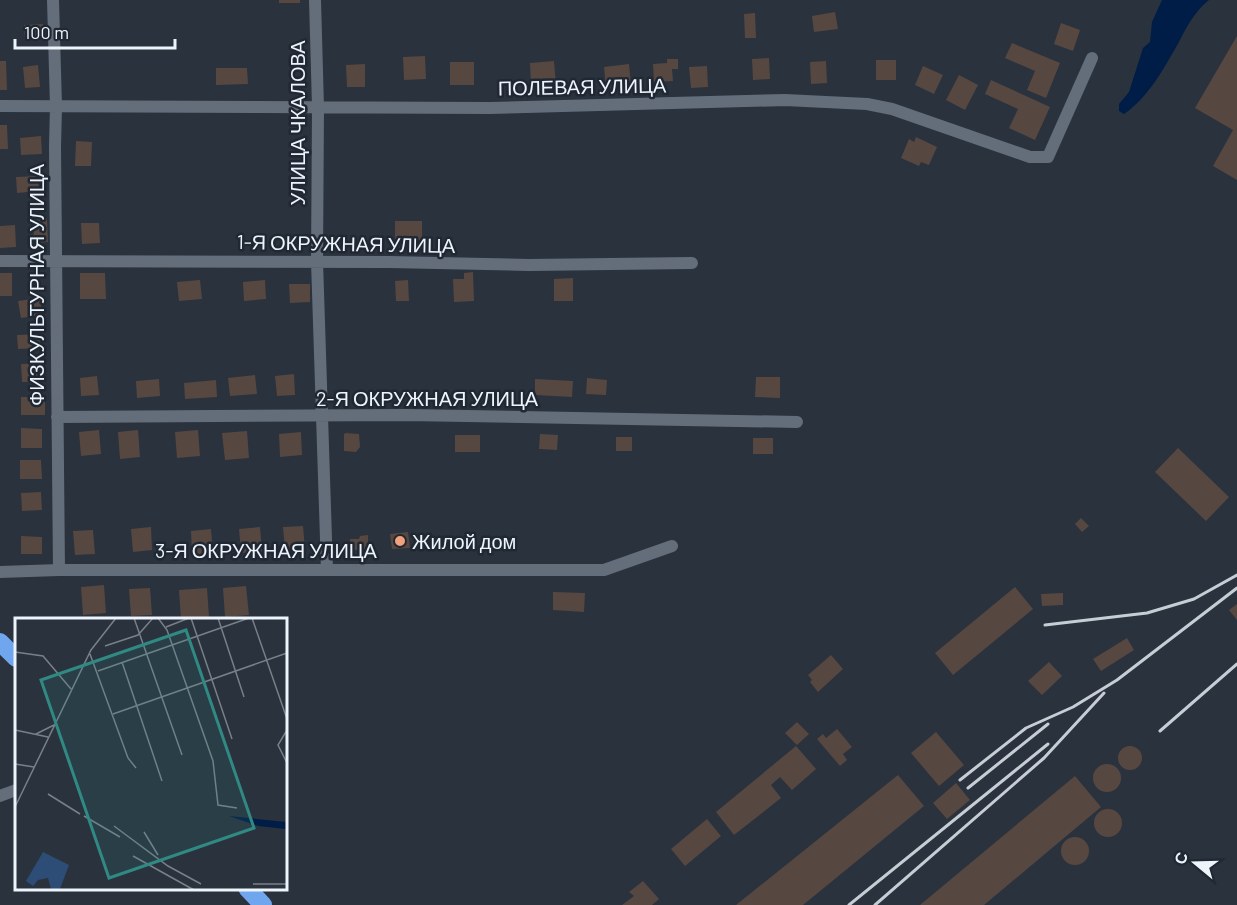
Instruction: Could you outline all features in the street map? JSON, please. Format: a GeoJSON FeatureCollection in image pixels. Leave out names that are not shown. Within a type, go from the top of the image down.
{"type":"FeatureCollection","features":[{"type":"Feature","properties":{"kind":"highway"},"geometry":{"type":"LineString","coordinates":[[0,642],[15,657]]}},
{"type":"Feature","properties":{"kind":"highway"},"geometry":{"type":"LineString","coordinates":[[249,890],[263,905]]}},
{"type":"Feature","properties":{"kind":"street","name":"ФИЗКУЛЬТУРНАЯ УЛИЦА"},"geometry":{"type":"LineString","coordinates":[[53,0],[56,106],[59,570]]}},
{"type":"Feature","properties":{"kind":"street","name":"УЛИЦА ЧКАЛОВА"},"geometry":{"type":"LineString","coordinates":[[315,0],[318,107],[316,261],[327,570]]}},
{"type":"Feature","properties":{"kind":"street","name":"ПОЛЕВАЯ УЛИЦА"},"geometry":{"type":"LineString","coordinates":[[0,106],[490,108],[785,100],[867,104],[892,109],[1030,157],[1048,158],[1092,58]]}},
{"type":"Feature","properties":{"kind":"street","name":"1-Я ОКРУЖНАЯ УЛИЦА"},"geometry":{"type":"LineString","coordinates":[[0,261],[316,261],[529,265],[692,263]]}},
{"type":"Feature","properties":{"kind":"street","name":"2-Я ОКРУЖНАЯ УЛИЦА"},"geometry":{"type":"LineString","coordinates":[[57,417],[407,415],[797,422]]}},
{"type":"Feature","properties":{"kind":"street","name":"3-Я ОКРУЖНАЯ УЛИЦА"},"geometry":{"type":"LineString","coordinates":[[0,573],[59,570],[604,570],[672,546]]}},
{"type":"Feature","properties":{"kind":"street"},"geometry":{"type":"LineString","coordinates":[[0,796],[15,790]]}},
{"type":"Feature","properties":{"kind":"water"},"geometry":{"type":"Polygon","coordinates":[[[1162,0],[1209,0],[1192,19],[1162,72],[1148,91],[1124,114],[1119,111],[1119,104],[1129,92],[1143,48],[1150,42],[1152,22],[1162,0]]]}},
{"type":"Feature","properties":{"kind":"building"},"geometry":{"type":"Polygon","coordinates":[[[279,0],[300,0],[300,3],[279,3],[279,0]]]}},
{"type":"Feature","properties":{"kind":"building"},"geometry":{"type":"Polygon","coordinates":[[[835,12],[838,29],[814,32],[812,16],[835,12]]]}},
{"type":"Feature","properties":{"kind":"building"},"geometry":{"type":"Polygon","coordinates":[[[755,13],[756,38],[745,38],[744,14],[755,13]]]}},
{"type":"Feature","properties":{"kind":"building"},"geometry":{"type":"Polygon","coordinates":[[[1061,23],[1080,30],[1073,51],[1054,44],[1061,23]]]}},
{"type":"Feature","properties":{"kind":"building"},"geometry":{"type":"Polygon","coordinates":[[[43,24],[44,37],[25,38],[24,25],[43,24]]]}},
{"type":"Feature","properties":{"kind":"building"},"geometry":{"type":"Polygon","coordinates":[[[1237,36],[1237,180],[1213,166],[1233,130],[1195,108],[1237,36]]]}},
{"type":"Feature","properties":{"kind":"building"},"geometry":{"type":"Polygon","coordinates":[[[1012,43],[1060,63],[1046,98],[1027,90],[1035,71],[1005,58],[1012,43]]]}},
{"type":"Feature","properties":{"kind":"building"},"geometry":{"type":"Polygon","coordinates":[[[425,56],[426,79],[404,80],[403,57],[425,56]]]}},
{"type":"Feature","properties":{"kind":"building"},"geometry":{"type":"Polygon","coordinates":[[[769,58],[770,79],[753,80],[752,59],[769,58]]]}},
{"type":"Feature","properties":{"kind":"building"},"geometry":{"type":"Polygon","coordinates":[[[667,59],[678,59],[678,69],[672,69],[673,81],[654,82],[653,64],[667,63],[667,59]]]}},
{"type":"Feature","properties":{"kind":"building"},"geometry":{"type":"Polygon","coordinates":[[[876,60],[896,60],[896,80],[876,80],[876,60]]]}},
{"type":"Feature","properties":{"kind":"building"},"geometry":{"type":"Polygon","coordinates":[[[0,61],[6,61],[7,90],[0,90],[0,61]]]}},
{"type":"Feature","properties":{"kind":"building"},"geometry":{"type":"Polygon","coordinates":[[[554,61],[556,85],[531,86],[530,63],[554,61]]]}},
{"type":"Feature","properties":{"kind":"building"},"geometry":{"type":"Polygon","coordinates":[[[826,61],[827,83],[811,84],[810,62],[826,61]]]}},
{"type":"Feature","properties":{"kind":"building"},"geometry":{"type":"Polygon","coordinates":[[[450,62],[474,62],[474,85],[450,85],[450,62]]]}},
{"type":"Feature","properties":{"kind":"building"},"geometry":{"type":"Polygon","coordinates":[[[365,64],[365,87],[347,87],[346,65],[365,64]]]}},
{"type":"Feature","properties":{"kind":"building"},"geometry":{"type":"Polygon","coordinates":[[[629,64],[631,85],[606,88],[604,67],[629,64]]]}},
{"type":"Feature","properties":{"kind":"building"},"geometry":{"type":"Polygon","coordinates":[[[38,65],[40,87],[25,88],[23,67],[38,65]]]}},
{"type":"Feature","properties":{"kind":"building"},"geometry":{"type":"Polygon","coordinates":[[[707,66],[708,87],[691,88],[689,67],[707,66]]]}},
{"type":"Feature","properties":{"kind":"building"},"geometry":{"type":"Polygon","coordinates":[[[923,66],[943,75],[934,94],[915,85],[923,66]]]}},
{"type":"Feature","properties":{"kind":"building"},"geometry":{"type":"Polygon","coordinates":[[[216,68],[247,68],[248,84],[216,85],[216,68]]]}},
{"type":"Feature","properties":{"kind":"building"},"geometry":{"type":"Polygon","coordinates":[[[959,75],[978,85],[965,110],[946,100],[959,75]]]}},
{"type":"Feature","properties":{"kind":"building"},"geometry":{"type":"Polygon","coordinates":[[[991,80],[1050,107],[1035,140],[1009,128],[1018,109],[985,94],[991,80]]]}},
{"type":"Feature","properties":{"kind":"building"},"geometry":{"type":"Polygon","coordinates":[[[0,125],[7,125],[8,149],[0,149],[0,125]]]}},
{"type":"Feature","properties":{"kind":"building"},"geometry":{"type":"Polygon","coordinates":[[[41,136],[42,154],[21,155],[20,138],[41,136]]]}},
{"type":"Feature","properties":{"kind":"building"},"geometry":{"type":"Polygon","coordinates":[[[916,137],[937,147],[929,165],[921,162],[919,166],[901,158],[909,139],[914,142],[916,137]]]}},
{"type":"Feature","properties":{"kind":"building"},"geometry":{"type":"Polygon","coordinates":[[[76,141],[92,142],[91,166],[75,166],[76,141]]]}},
{"type":"Feature","properties":{"kind":"building"},"geometry":{"type":"Polygon","coordinates":[[[38,176],[39,191],[17,193],[16,177],[38,176]]]}},
{"type":"Feature","properties":{"kind":"building"},"geometry":{"type":"Polygon","coordinates":[[[47,218],[48,242],[34,243],[33,219],[47,218]]]}},
{"type":"Feature","properties":{"kind":"building"},"geometry":{"type":"Polygon","coordinates":[[[395,221],[422,221],[422,240],[395,240],[395,221]]]}},
{"type":"Feature","properties":{"kind":"building"},"geometry":{"type":"Polygon","coordinates":[[[81,223],[99,223],[100,243],[82,244],[81,223]]]}},
{"type":"Feature","properties":{"kind":"building"},"geometry":{"type":"Polygon","coordinates":[[[15,225],[16,247],[0,248],[0,226],[15,225]]]}},
{"type":"Feature","properties":{"kind":"building"},"geometry":{"type":"Polygon","coordinates":[[[473,272],[474,301],[454,302],[453,279],[464,279],[464,273],[473,272]]]}},
{"type":"Feature","properties":{"kind":"building"},"geometry":{"type":"Polygon","coordinates":[[[0,273],[12,273],[12,296],[0,296],[0,273]]]}},
{"type":"Feature","properties":{"kind":"building"},"geometry":{"type":"Polygon","coordinates":[[[80,273],[105,273],[106,299],[80,299],[80,273]]]}},
{"type":"Feature","properties":{"kind":"building"},"geometry":{"type":"Polygon","coordinates":[[[573,278],[573,301],[554,301],[554,279],[573,278]]]}},
{"type":"Feature","properties":{"kind":"building"},"geometry":{"type":"Polygon","coordinates":[[[200,280],[202,299],[179,301],[177,282],[200,280]]]}},
{"type":"Feature","properties":{"kind":"building"},"geometry":{"type":"Polygon","coordinates":[[[265,280],[266,299],[244,301],[243,282],[265,280]]]}},
{"type":"Feature","properties":{"kind":"building"},"geometry":{"type":"Polygon","coordinates":[[[408,280],[409,301],[396,301],[395,281],[408,280]]]}},
{"type":"Feature","properties":{"kind":"building"},"geometry":{"type":"Polygon","coordinates":[[[289,284],[310,284],[310,302],[290,303],[289,284]]]}},
{"type":"Feature","properties":{"kind":"building"},"geometry":{"type":"Polygon","coordinates":[[[40,298],[42,315],[21,318],[18,301],[40,298]]]}},
{"type":"Feature","properties":{"kind":"building"},"geometry":{"type":"Polygon","coordinates":[[[41,334],[41,348],[18,349],[17,335],[41,334]]]}},
{"type":"Feature","properties":{"kind":"building"},"geometry":{"type":"Polygon","coordinates":[[[44,363],[44,382],[22,382],[21,364],[44,363]]]}},
{"type":"Feature","properties":{"kind":"building"},"geometry":{"type":"Polygon","coordinates":[[[294,374],[295,395],[277,396],[275,376],[294,374]]]}},
{"type":"Feature","properties":{"kind":"building"},"geometry":{"type":"Polygon","coordinates":[[[255,375],[257,394],[230,396],[228,378],[255,375]]]}},
{"type":"Feature","properties":{"kind":"building"},"geometry":{"type":"Polygon","coordinates":[[[97,376],[99,395],[81,396],[80,378],[97,376]]]}},
{"type":"Feature","properties":{"kind":"building"},"geometry":{"type":"Polygon","coordinates":[[[756,377],[780,377],[780,398],[755,397],[756,377]]]}},
{"type":"Feature","properties":{"kind":"building"},"geometry":{"type":"Polygon","coordinates":[[[587,378],[607,380],[606,395],[586,394],[587,378]]]}},
{"type":"Feature","properties":{"kind":"building"},"geometry":{"type":"Polygon","coordinates":[[[159,379],[160,396],[137,398],[136,381],[159,379]]]}},
{"type":"Feature","properties":{"kind":"building"},"geometry":{"type":"Polygon","coordinates":[[[535,379],[573,381],[572,397],[535,395],[535,379]]]}},
{"type":"Feature","properties":{"kind":"building"},"geometry":{"type":"Polygon","coordinates":[[[216,380],[217,397],[185,399],[184,383],[216,380]]]}},
{"type":"Feature","properties":{"kind":"building"},"geometry":{"type":"Polygon","coordinates":[[[21,397],[45,397],[45,415],[21,415],[21,397]]]}},
{"type":"Feature","properties":{"kind":"building"},"geometry":{"type":"Polygon","coordinates":[[[21,428],[42,429],[42,448],[21,448],[21,428]]]}},
{"type":"Feature","properties":{"kind":"building"},"geometry":{"type":"Polygon","coordinates":[[[99,430],[101,454],[81,456],[79,432],[99,430]]]}},
{"type":"Feature","properties":{"kind":"building"},"geometry":{"type":"Polygon","coordinates":[[[138,430],[140,457],[120,459],[118,432],[138,430]]]}},
{"type":"Feature","properties":{"kind":"building"},"geometry":{"type":"Polygon","coordinates":[[[198,430],[200,456],[177,458],[175,432],[198,430]]]}},
{"type":"Feature","properties":{"kind":"building"},"geometry":{"type":"Polygon","coordinates":[[[247,431],[249,458],[225,460],[222,433],[247,431]]]}},
{"type":"Feature","properties":{"kind":"building"},"geometry":{"type":"Polygon","coordinates":[[[301,432],[302,455],[280,457],[279,434],[301,432]]]}},
{"type":"Feature","properties":{"kind":"building"},"geometry":{"type":"Polygon","coordinates":[[[344,434],[359,434],[360,447],[356,452],[344,451],[344,434]]]}},
{"type":"Feature","properties":{"kind":"building"},"geometry":{"type":"Polygon","coordinates":[[[540,434],[558,435],[557,450],[539,449],[540,434]]]}},
{"type":"Feature","properties":{"kind":"building"},"geometry":{"type":"Polygon","coordinates":[[[455,435],[480,435],[480,452],[455,452],[455,435]]]}},
{"type":"Feature","properties":{"kind":"building"},"geometry":{"type":"Polygon","coordinates":[[[616,437],[632,437],[632,451],[616,451],[616,437]]]}},
{"type":"Feature","properties":{"kind":"building"},"geometry":{"type":"Polygon","coordinates":[[[753,438],[773,438],[773,454],[753,454],[753,438]]]}},
{"type":"Feature","properties":{"kind":"building"},"geometry":{"type":"Polygon","coordinates":[[[1178,448],[1229,497],[1206,521],[1155,472],[1178,448]]]}},
{"type":"Feature","properties":{"kind":"building"},"geometry":{"type":"Polygon","coordinates":[[[20,460],[41,460],[42,479],[20,479],[20,460]]]}},
{"type":"Feature","properties":{"kind":"building"},"geometry":{"type":"Polygon","coordinates":[[[41,492],[42,510],[22,511],[21,493],[41,492]]]}},
{"type":"Feature","properties":{"kind":"building"},"geometry":{"type":"Polygon","coordinates":[[[1081,518],[1089,526],[1082,532],[1075,524],[1081,518]]]}},
{"type":"Feature","properties":{"kind":"building"},"geometry":{"type":"Polygon","coordinates":[[[303,526],[305,549],[285,551],[283,527],[303,526]]]}},
{"type":"Feature","properties":{"kind":"building"},"geometry":{"type":"Polygon","coordinates":[[[151,527],[152,550],[133,552],[131,529],[151,527]]]}},
{"type":"Feature","properties":{"kind":"building"},"geometry":{"type":"Polygon","coordinates":[[[260,527],[262,552],[241,553],[239,529],[260,527]]]}},
{"type":"Feature","properties":{"kind":"building"},"geometry":{"type":"Polygon","coordinates":[[[211,529],[213,553],[192,555],[191,531],[211,529]]]}},
{"type":"Feature","properties":{"kind":"building"},"geometry":{"type":"Polygon","coordinates":[[[93,530],[95,554],[75,555],[73,531],[93,530]]]}},
{"type":"Feature","properties":{"kind":"building","name":"Жилой дом"},"geometry":{"type":"Polygon","coordinates":[[[408,532],[410,548],[392,549],[390,534],[408,532]]]}},
{"type":"Feature","properties":{"kind":"building","name":"Жилой дом"},"geometry":{"type":"Polygon","coordinates":[[[368,535],[368,549],[353,550],[350,547],[350,539],[359,539],[360,536],[368,535]]]}},
{"type":"Feature","properties":{"kind":"building"},"geometry":{"type":"Polygon","coordinates":[[[21,536],[42,537],[42,554],[21,554],[21,536]]]}},
{"type":"Feature","properties":{"kind":"building"},"geometry":{"type":"Polygon","coordinates":[[[104,585],[106,613],[83,615],[81,587],[104,585]]]}},
{"type":"Feature","properties":{"kind":"building"},"geometry":{"type":"Polygon","coordinates":[[[246,586],[249,615],[225,617],[223,588],[246,586]]]}},
{"type":"Feature","properties":{"kind":"building"},"geometry":{"type":"Polygon","coordinates":[[[1015,587],[1033,609],[953,675],[935,653],[1015,587]]]}},
{"type":"Feature","properties":{"kind":"building"},"geometry":{"type":"Polygon","coordinates":[[[150,588],[152,615],[131,616],[129,589],[150,588]]]}},
{"type":"Feature","properties":{"kind":"building"},"geometry":{"type":"Polygon","coordinates":[[[207,588],[209,617],[181,618],[179,590],[207,588]]]}},
{"type":"Feature","properties":{"kind":"building"},"geometry":{"type":"Polygon","coordinates":[[[553,592],[585,593],[584,612],[553,610],[553,592]]]}},
{"type":"Feature","properties":{"kind":"building"},"geometry":{"type":"Polygon","coordinates":[[[1063,593],[1063,605],[1042,606],[1041,594],[1063,593]]]}},
{"type":"Feature","properties":{"kind":"building"},"geometry":{"type":"Polygon","coordinates":[[[1237,604],[1237,620],[1229,610],[1237,604]]]}},
{"type":"Feature","properties":{"kind":"building"},"geometry":{"type":"Polygon","coordinates":[[[1127,638],[1134,650],[1101,671],[1093,659],[1127,638]]]}},
{"type":"Feature","properties":{"kind":"building"},"geometry":{"type":"Polygon","coordinates":[[[831,655],[843,669],[818,692],[810,682],[812,680],[808,675],[831,655]]]}},
{"type":"Feature","properties":{"kind":"building"},"geometry":{"type":"Polygon","coordinates":[[[1049,662],[1062,676],[1042,695],[1028,681],[1049,662]]]}},
{"type":"Feature","properties":{"kind":"building"},"geometry":{"type":"Polygon","coordinates":[[[797,722],[809,734],[797,745],[785,733],[797,722]]]}},
{"type":"Feature","properties":{"kind":"building"},"geometry":{"type":"Polygon","coordinates":[[[837,729],[852,747],[843,754],[847,760],[840,766],[817,739],[823,734],[826,738],[837,729]]]}},
{"type":"Feature","properties":{"kind":"building"},"geometry":{"type":"Polygon","coordinates":[[[936,732],[964,765],[939,786],[911,753],[936,732]]]}},
{"type":"Feature","properties":{"kind":"building"},"geometry":{"type":"Polygon","coordinates":[[[796,746],[816,769],[792,790],[780,777],[771,785],[781,798],[734,835],[716,812],[796,746]]]}},
{"type":"Feature","properties":{"kind":"building"},"geometry":{"type":"Polygon","coordinates":[[[1130,746],[1139,749],[1142,758],[1139,767],[1130,770],[1121,767],[1118,758],[1121,749],[1130,746]]]}},
{"type":"Feature","properties":{"kind":"building"},"geometry":{"type":"Polygon","coordinates":[[[1107,764],[1117,768],[1121,778],[1117,788],[1107,792],[1097,788],[1093,778],[1097,768],[1107,764]]]}},
{"type":"Feature","properties":{"kind":"building"},"geometry":{"type":"Polygon","coordinates":[[[898,775],[924,806],[803,905],[736,905],[898,775]]]}},
{"type":"Feature","properties":{"kind":"building"},"geometry":{"type":"Polygon","coordinates":[[[1075,776],[1101,807],[984,905],[920,905],[1075,776]]]}},
{"type":"Feature","properties":{"kind":"building"},"geometry":{"type":"Polygon","coordinates":[[[956,783],[970,800],[947,819],[933,803],[956,783]]]}},
{"type":"Feature","properties":{"kind":"building"},"geometry":{"type":"Polygon","coordinates":[[[1108,809],[1118,813],[1122,823],[1118,833],[1108,837],[1098,833],[1094,823],[1098,813],[1108,809]]]}},
{"type":"Feature","properties":{"kind":"building"},"geometry":{"type":"Polygon","coordinates":[[[707,819],[721,836],[685,866],[671,849],[707,819]]]}},
{"type":"Feature","properties":{"kind":"building"},"geometry":{"type":"Polygon","coordinates":[[[1075,837],[1085,841],[1089,851],[1085,861],[1075,865],[1065,861],[1061,851],[1065,841],[1075,837]]]}},
{"type":"Feature","properties":{"kind":"building"},"geometry":{"type":"Polygon","coordinates":[[[643,881],[659,899],[652,905],[622,905],[634,896],[629,892],[643,881]]]}},
{"type":"Feature","properties":{"kind":"railway"},"geometry":{"type":"LineString","coordinates":[[1045,625],[1147,613],[1194,599],[1237,575]]}},
{"type":"Feature","properties":{"kind":"railway"},"geometry":{"type":"LineString","coordinates":[[960,780],[1026,728],[1073,707],[1117,680],[1237,588]]}},
{"type":"Feature","properties":{"kind":"railway"},"geometry":{"type":"LineString","coordinates":[[1160,731],[1237,664]]}},
{"type":"Feature","properties":{"kind":"railway"},"geometry":{"type":"LineString","coordinates":[[875,905],[1044,758],[1104,693]]}},
{"type":"Feature","properties":{"kind":"railway"},"geometry":{"type":"LineString","coordinates":[[968,788],[1048,724]]}},
{"type":"Feature","properties":{"kind":"railway"},"geometry":{"type":"LineString","coordinates":[[849,905],[1048,744]]}},
{"type":"Feature","properties":{"kind":"place","name":"Жилой дом"},"geometry":{"type":"Point","coordinates":[400,541]}}]}
